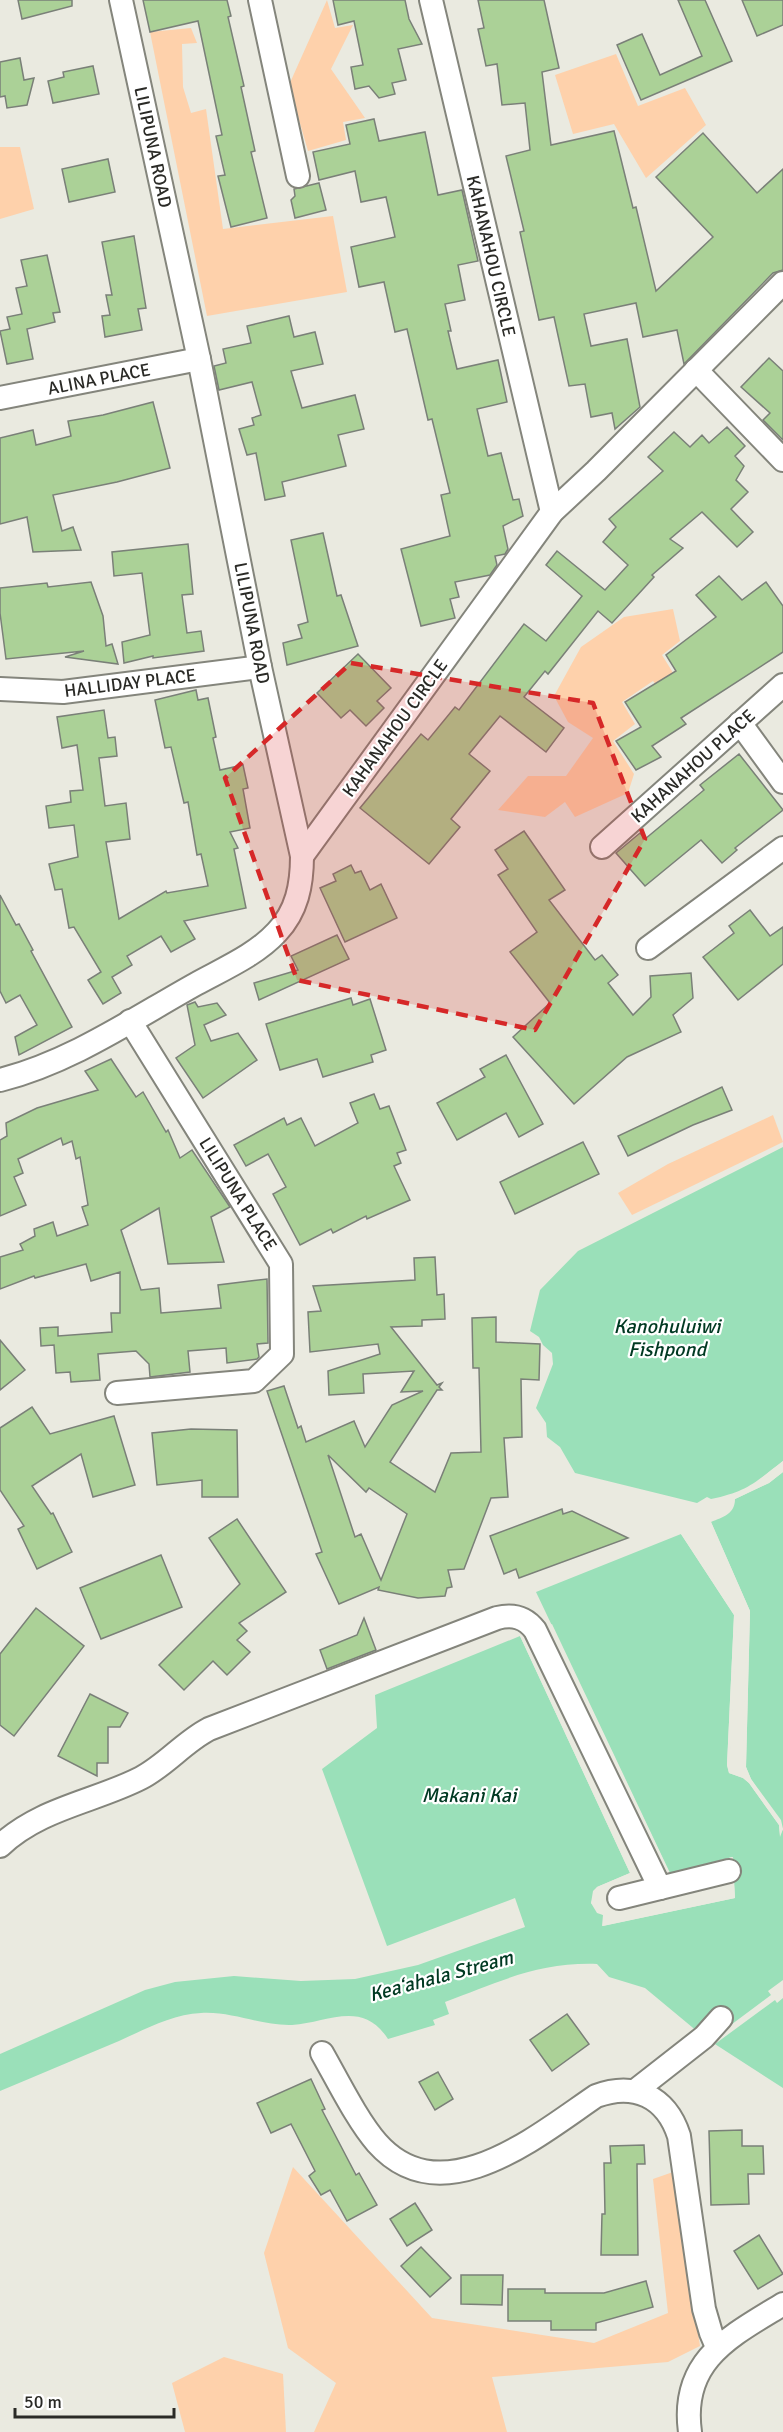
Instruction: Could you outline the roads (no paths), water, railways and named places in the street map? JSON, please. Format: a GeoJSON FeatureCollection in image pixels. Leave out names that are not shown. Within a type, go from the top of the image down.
{"type":"FeatureCollection","features":[{"type":"Feature","properties":{"kind":"street","name":"LILIPUNA ROAD"},"geometry":{"type":"LineString","coordinates":[[0,1080],[60,1059],[249,954],[276,934],[286,921],[297,898],[302,873],[302,856],[260,667],[199,359],[122,0]]}},
{"type":"Feature","properties":{"kind":"street"},"geometry":{"type":"LineString","coordinates":[[260,0],[298,176]]}},
{"type":"Feature","properties":{"kind":"street","name":"KAHANAHOU CIRCLE"},"geometry":{"type":"LineString","coordinates":[[431,0],[552,512]]}},
{"type":"Feature","properties":{"kind":"street","name":"KAHANAHOU CIRCLE"},"geometry":{"type":"LineString","coordinates":[[302,856],[552,512],[596,471],[783,283]]}},
{"type":"Feature","properties":{"kind":"street","name":"ALINA PLACE"},"geometry":{"type":"LineString","coordinates":[[0,398],[199,359]]}},
{"type":"Feature","properties":{"kind":"street"},"geometry":{"type":"LineString","coordinates":[[696,370],[783,460]]}},
{"type":"Feature","properties":{"kind":"street","name":"HALLIDAY PLACE"},"geometry":{"type":"LineString","coordinates":[[0,689],[63,692],[260,667]]}},
{"type":"Feature","properties":{"kind":"street","name":"KAHANAHOU PLACE"},"geometry":{"type":"LineString","coordinates":[[602,847],[783,686]]}},
{"type":"Feature","properties":{"kind":"street"},"geometry":{"type":"LineString","coordinates":[[740,723],[783,782]]}},
{"type":"Feature","properties":{"kind":"street"},"geometry":{"type":"LineString","coordinates":[[648,948],[783,848]]}},
{"type":"Feature","properties":{"kind":"street","name":"LILIPUNA PLACE"},"geometry":{"type":"LineString","coordinates":[[117,1393],[254,1382],[282,1354],[281,1264],[130,1021]]}},
{"type":"Feature","properties":{"kind":"street"},"geometry":{"type":"LineString","coordinates":[[0,1846],[34,1820],[140,1779],[162,1765],[186,1743],[209,1729],[496,1618],[511,1616],[525,1620],[535,1630],[660,1888]]}},
{"type":"Feature","properties":{"kind":"street"},"geometry":{"type":"LineString","coordinates":[[619,1898],[729,1871]]}},
{"type":"Feature","properties":{"kind":"street"},"geometry":{"type":"LineString","coordinates":[[635,2091],[704,2037],[722,2018]]}},
{"type":"Feature","properties":{"kind":"street"},"geometry":{"type":"LineString","coordinates":[[322,2053],[376,2142],[399,2161],[426,2172],[450,2173],[472,2168],[508,2154],[596,2096],[621,2090],[635,2091],[658,2102],[675,2123],[679,2136],[705,2315],[717,2347]]}},
{"type":"Feature","properties":{"kind":"street"},"geometry":{"type":"LineString","coordinates":[[690,2422],[693,2385],[706,2360],[730,2336],[783,2304]]}},
{"type":"Feature","properties":{"kind":"water","name":"Kanohuluiwi Fishpond"},"geometry":{"type":"Polygon","coordinates":[[[783,1147],[783,1461],[757,1481],[742,1489],[711,1499],[707,1497],[697,1503],[575,1473],[560,1447],[547,1437],[546,1423],[536,1408],[553,1364],[552,1353],[543,1345],[539,1337],[530,1331],[540,1290],[578,1251],[783,1147]]]}},
{"type":"Feature","properties":{"kind":"water"},"geometry":{"type":"Polygon","coordinates":[[[783,1472],[783,1829],[751,1779],[746,1767],[750,1611],[711,1522],[731,1512],[735,1499],[769,1483],[783,1472]]]}},
{"type":"Feature","properties":{"kind":"water"},"geometry":{"type":"Polygon","coordinates":[[[681,1534],[734,1615],[727,1765],[729,1773],[749,1783],[779,1825],[780,1835],[783,1829],[783,2088],[704,2037],[645,1988],[609,1977],[597,1964],[576,1964],[556,1966],[519,1975],[445,2002],[449,2014],[433,2020],[435,2025],[388,2039],[378,2027],[355,2016],[280,2025],[213,2013],[179,2016],[0,2091],[0,2054],[145,1990],[175,1982],[234,1976],[301,1981],[355,1979],[418,1965],[525,1927],[515,1898],[387,1946],[322,1769],[377,1728],[375,1695],[520,1636],[630,1873],[597,1887],[591,1903],[603,1915],[603,1926],[735,1898],[732,1857],[670,1874],[536,1592],[681,1534]]]}},
{"type":"Feature","properties":{"kind":"water label","name":"Makani Kai"},"geometry":{"type":"Point","coordinates":[469,1795]}},
{"type":"Feature","properties":{"kind":"water label","name":"Keaʻahala Stream"},"geometry":{"type":"Point","coordinates":[441,1976]}}]}
